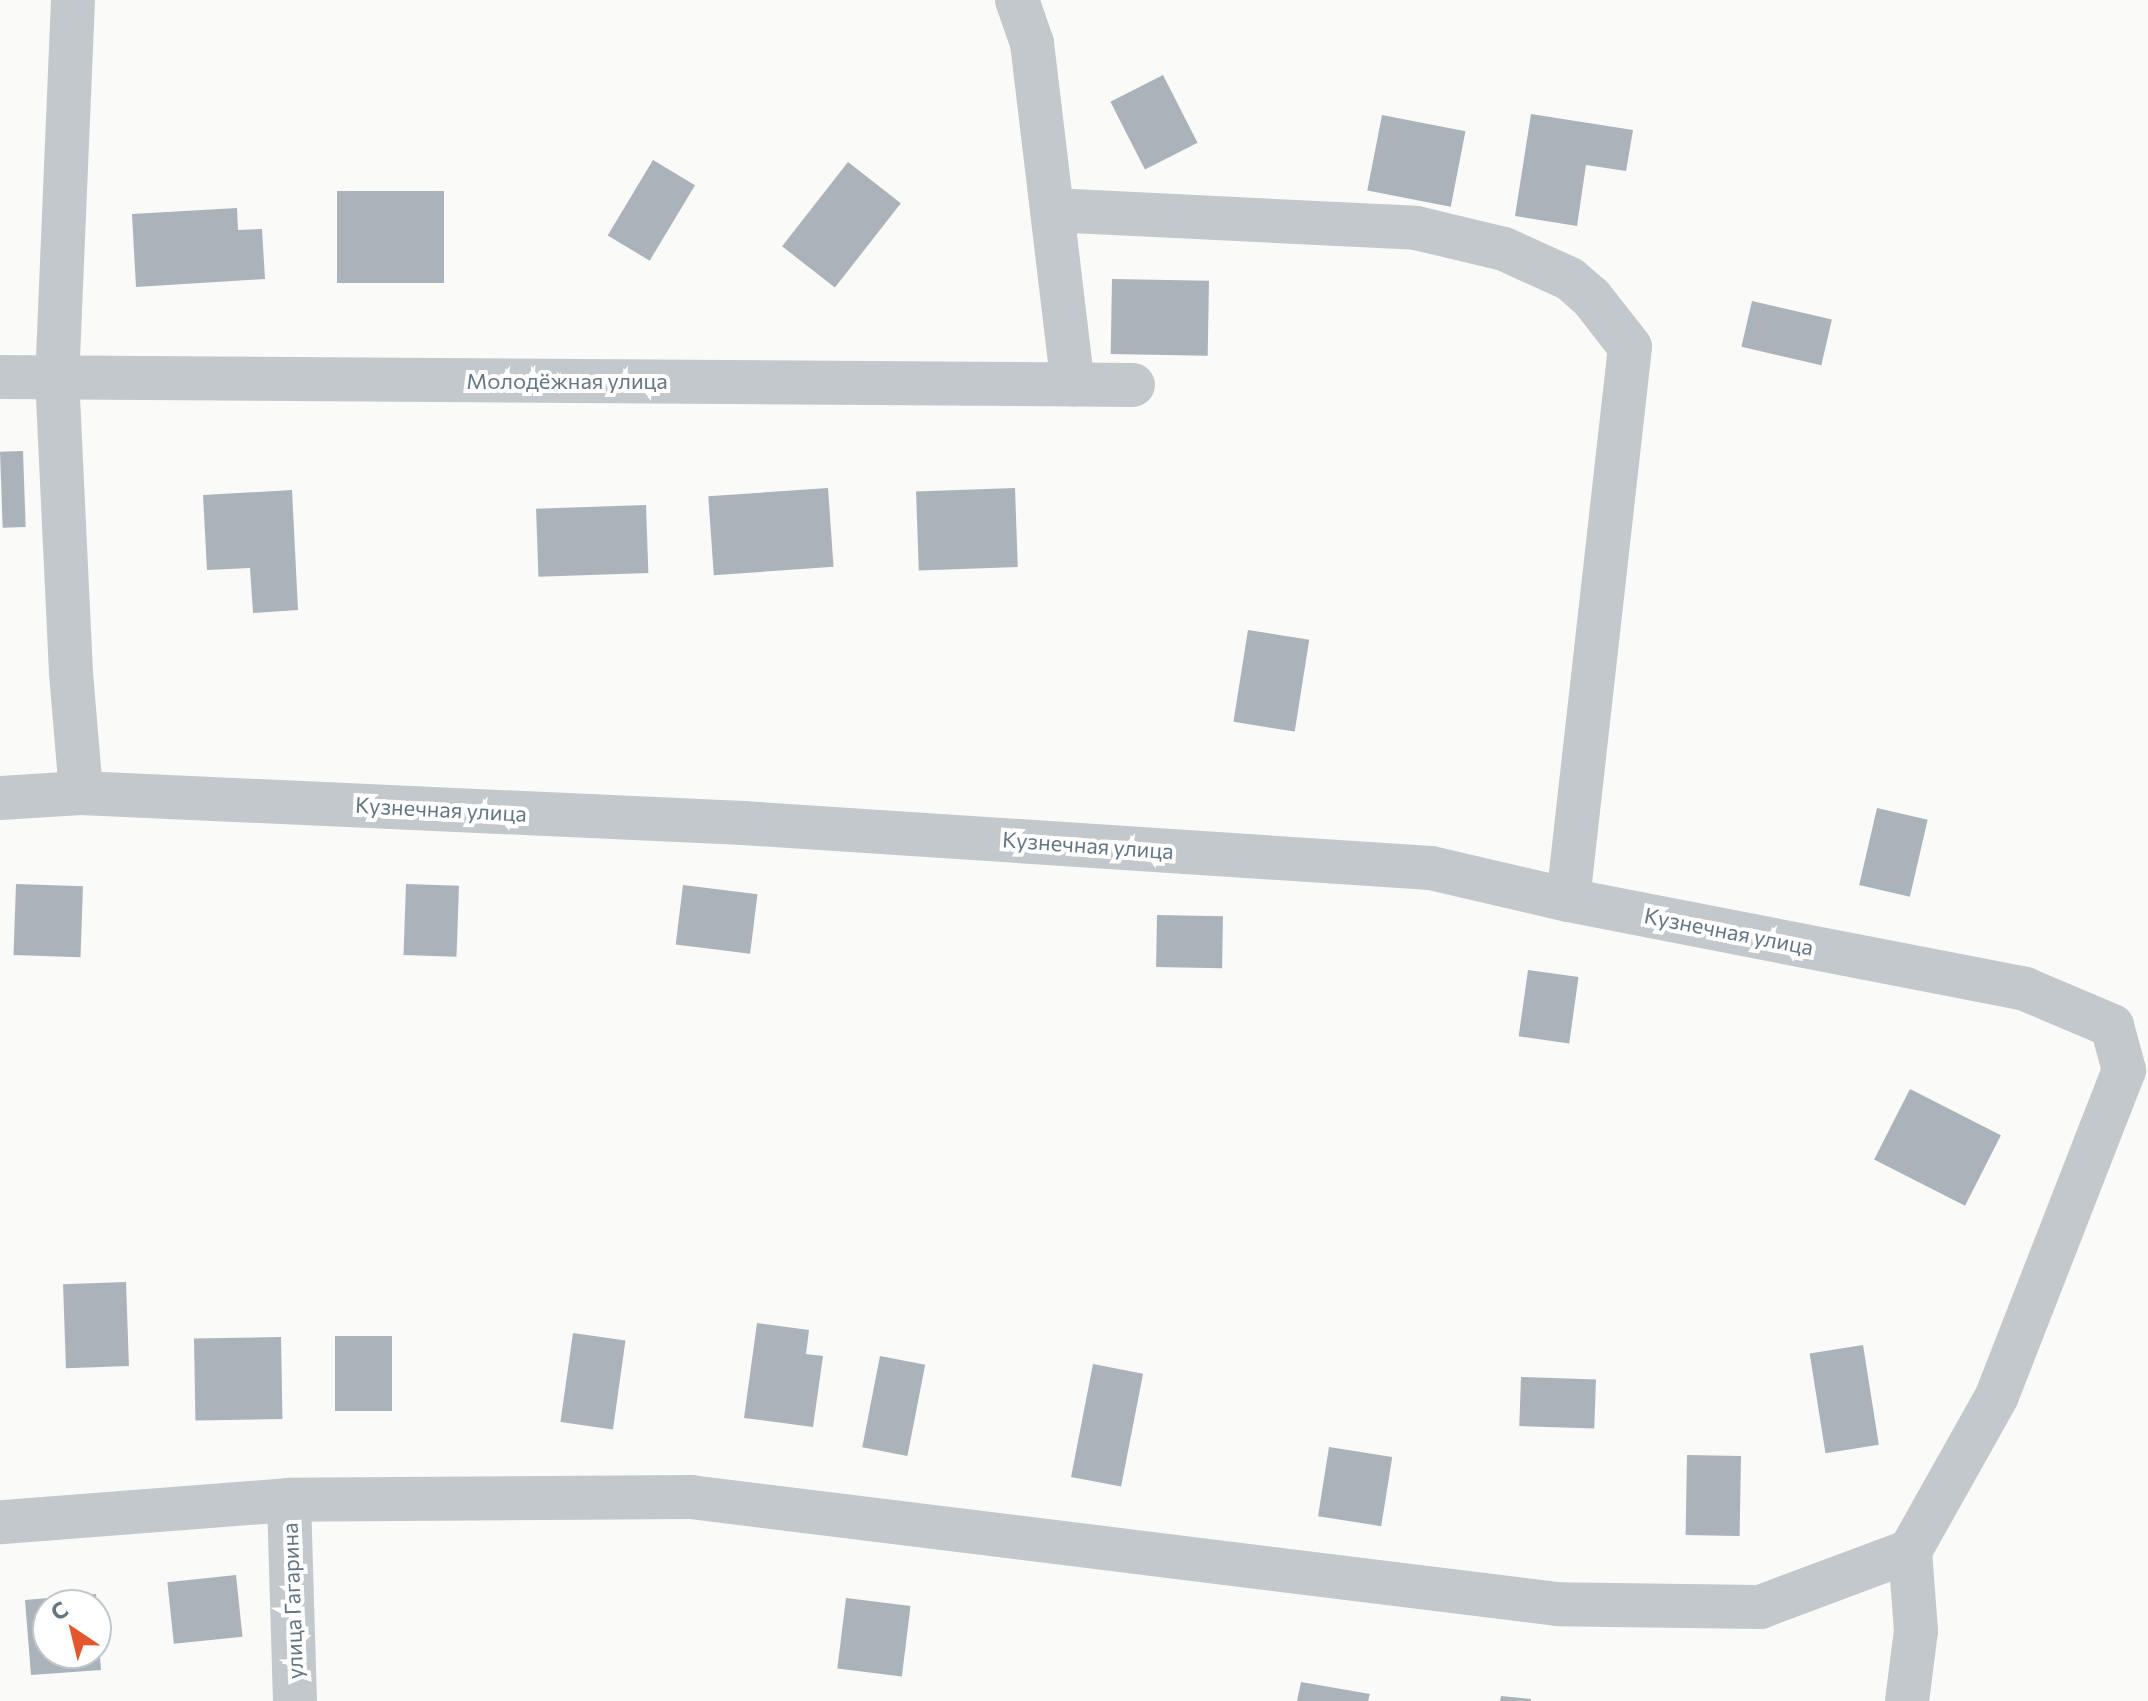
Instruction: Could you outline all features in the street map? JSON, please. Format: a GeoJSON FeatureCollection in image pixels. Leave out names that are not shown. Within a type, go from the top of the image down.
{"type":"FeatureCollection","features":[{"type":"Feature","properties":{"kind":"street"},"geometry":{"type":"LineString","coordinates":[[73,0],[57,376],[71,673],[81,793]]}},
{"type":"Feature","properties":{"kind":"street"},"geometry":{"type":"LineString","coordinates":[[1017,0],[1032,43],[1073,385]]}},
{"type":"Feature","properties":{"kind":"street"},"geometry":{"type":"LineString","coordinates":[[1052,210],[1416,228],[1504,249],[1570,279],[1591,297],[1630,347],[1568,900]]}},
{"type":"Feature","properties":{"kind":"street","name":"Молодёжная улица"},"geometry":{"type":"LineString","coordinates":[[0,377],[1133,385]]}},
{"type":"Feature","properties":{"kind":"street","name":"Кузнечная улица"},"geometry":{"type":"LineString","coordinates":[[0,798],[81,793],[743,823],[1416,867],[1568,900],[2025,989],[2112,1026],[2129,1086]]}},
{"type":"Feature","properties":{"kind":"street"},"geometry":{"type":"LineString","coordinates":[[1907,1701],[1916,1631],[1910,1551],[1997,1396],[2129,1086]]}},
{"type":"Feature","properties":{"kind":"street"},"geometry":{"type":"LineString","coordinates":[[0,1522],[289,1500],[691,1497],[1557,1604],[1760,1607],[1910,1551]]}},
{"type":"Feature","properties":{"kind":"street","name":"улица Гагарина"},"geometry":{"type":"LineString","coordinates":[[289,1500],[295,1701]]}},
{"type":"Feature","properties":{"kind":"building"},"geometry":{"type":"Polygon","coordinates":[[[1163,75],[1198,143],[1145,170],[1110,102],[1163,75]]]}},
{"type":"Feature","properties":{"kind":"building"},"geometry":{"type":"Polygon","coordinates":[[[1531,114],[1633,130],[1626,171],[1586,165],[1577,226],[1515,216],[1531,114]]]}},
{"type":"Feature","properties":{"kind":"building"},"geometry":{"type":"Polygon","coordinates":[[[1382,115],[1465,131],[1451,207],[1367,191],[1382,115]]]}},
{"type":"Feature","properties":{"kind":"building"},"geometry":{"type":"Polygon","coordinates":[[[653,160],[695,185],[650,261],[608,235],[653,160]]]}},
{"type":"Feature","properties":{"kind":"building"},"geometry":{"type":"Polygon","coordinates":[[[848,162],[901,203],[835,288],[782,246],[848,162]]]}},
{"type":"Feature","properties":{"kind":"building"},"geometry":{"type":"Polygon","coordinates":[[[337,191],[444,191],[444,283],[337,283],[337,191]]]}},
{"type":"Feature","properties":{"kind":"building"},"geometry":{"type":"Polygon","coordinates":[[[237,208],[238,230],[262,229],[265,279],[136,287],[132,214],[237,208]]]}},
{"type":"Feature","properties":{"kind":"building"},"geometry":{"type":"Polygon","coordinates":[[[1112,279],[1209,281],[1208,356],[1111,354],[1112,279]]]}},
{"type":"Feature","properties":{"kind":"building"},"geometry":{"type":"Polygon","coordinates":[[[1752,301],[1832,319],[1821,365],[1741,347],[1752,301]]]}},
{"type":"Feature","properties":{"kind":"building"},"geometry":{"type":"Polygon","coordinates":[[[23,451],[26,527],[3,528],[0,452],[23,451]]]}},
{"type":"Feature","properties":{"kind":"building"},"geometry":{"type":"Polygon","coordinates":[[[828,488],[834,567],[714,575],[708,496],[828,488]]]}},
{"type":"Feature","properties":{"kind":"building"},"geometry":{"type":"Polygon","coordinates":[[[1015,488],[1018,567],[919,570],[916,491],[1015,488]]]}},
{"type":"Feature","properties":{"kind":"building"},"geometry":{"type":"Polygon","coordinates":[[[292,490],[298,610],[253,613],[250,568],[207,570],[203,495],[292,490]]]}},
{"type":"Feature","properties":{"kind":"building"},"geometry":{"type":"Polygon","coordinates":[[[646,505],[648,573],[538,577],[536,509],[646,505]]]}},
{"type":"Feature","properties":{"kind":"building"},"geometry":{"type":"Polygon","coordinates":[[[1248,630],[1309,640],[1295,732],[1233,722],[1248,630]]]}},
{"type":"Feature","properties":{"kind":"building"},"geometry":{"type":"Polygon","coordinates":[[[1877,808],[1928,820],[1910,897],[1859,885],[1877,808]]]}},
{"type":"Feature","properties":{"kind":"building"},"geometry":{"type":"Polygon","coordinates":[[[16,884],[83,886],[80,957],[14,955],[16,884]]]}},
{"type":"Feature","properties":{"kind":"building"},"geometry":{"type":"Polygon","coordinates":[[[406,884],[459,886],[456,957],[404,955],[406,884]]]}},
{"type":"Feature","properties":{"kind":"building"},"geometry":{"type":"Polygon","coordinates":[[[683,885],[757,894],[750,954],[676,945],[683,885]]]}},
{"type":"Feature","properties":{"kind":"building"},"geometry":{"type":"Polygon","coordinates":[[[1157,915],[1223,916],[1222,968],[1156,967],[1157,915]]]}},
{"type":"Feature","properties":{"kind":"building"},"geometry":{"type":"Polygon","coordinates":[[[1528,970],[1579,977],[1569,1043],[1519,1036],[1528,970]]]}},
{"type":"Feature","properties":{"kind":"building"},"geometry":{"type":"Polygon","coordinates":[[[1910,1089],[2001,1135],[1965,1206],[1874,1159],[1910,1089]]]}},
{"type":"Feature","properties":{"kind":"building"},"geometry":{"type":"Polygon","coordinates":[[[126,1282],[129,1366],[66,1368],[63,1284],[126,1282]]]}},
{"type":"Feature","properties":{"kind":"building"},"geometry":{"type":"Polygon","coordinates":[[[757,1323],[809,1330],[806,1354],[823,1356],[813,1427],[744,1418],[757,1323]]]}},
{"type":"Feature","properties":{"kind":"building"},"geometry":{"type":"Polygon","coordinates":[[[573,1333],[625,1340],[613,1430],[560,1422],[573,1333]]]}},
{"type":"Feature","properties":{"kind":"building"},"geometry":{"type":"Polygon","coordinates":[[[335,1336],[392,1336],[392,1411],[335,1411],[335,1336]]]}},
{"type":"Feature","properties":{"kind":"building"},"geometry":{"type":"Polygon","coordinates":[[[281,1337],[282,1419],[195,1421],[194,1339],[281,1337]]]}},
{"type":"Feature","properties":{"kind":"building"},"geometry":{"type":"Polygon","coordinates":[[[1863,1345],[1879,1445],[1825,1453],[1810,1353],[1863,1345]]]}},
{"type":"Feature","properties":{"kind":"building"},"geometry":{"type":"Polygon","coordinates":[[[880,1356],[925,1365],[907,1456],[862,1447],[880,1356]]]}},
{"type":"Feature","properties":{"kind":"building"},"geometry":{"type":"Polygon","coordinates":[[[1093,1364],[1143,1374],[1121,1487],[1071,1477],[1093,1364]]]}},
{"type":"Feature","properties":{"kind":"building"},"geometry":{"type":"Polygon","coordinates":[[[1521,1377],[1596,1380],[1594,1429],[1519,1426],[1521,1377]]]}},
{"type":"Feature","properties":{"kind":"building"},"geometry":{"type":"Polygon","coordinates":[[[1329,1447],[1392,1457],[1381,1526],[1318,1516],[1329,1447]]]}},
{"type":"Feature","properties":{"kind":"building"},"geometry":{"type":"Polygon","coordinates":[[[1687,1455],[1741,1456],[1740,1536],[1686,1535],[1687,1455]]]}},
{"type":"Feature","properties":{"kind":"building"},"geometry":{"type":"Polygon","coordinates":[[[236,1575],[242,1637],[174,1644],[167,1582],[236,1575]]]}},
{"type":"Feature","properties":{"kind":"building"},"geometry":{"type":"Polygon","coordinates":[[[846,1598],[911,1606],[902,1676],[837,1668],[846,1598]]]}},
{"type":"Feature","properties":{"kind":"building"},"geometry":{"type":"Polygon","coordinates":[[[32,1599],[32,1669],[101,1670],[31,1675],[25,1600],[32,1599]]]}},
{"type":"Feature","properties":{"kind":"building"},"geometry":{"type":"Polygon","coordinates":[[[1301,1682],[1370,1694],[1368,1701],[1297,1701],[1301,1682]]]}},
{"type":"Feature","properties":{"kind":"building"},"geometry":{"type":"Polygon","coordinates":[[[1501,1696],[1531,1699],[1531,1701],[1500,1701],[1501,1696]]]}}]}
